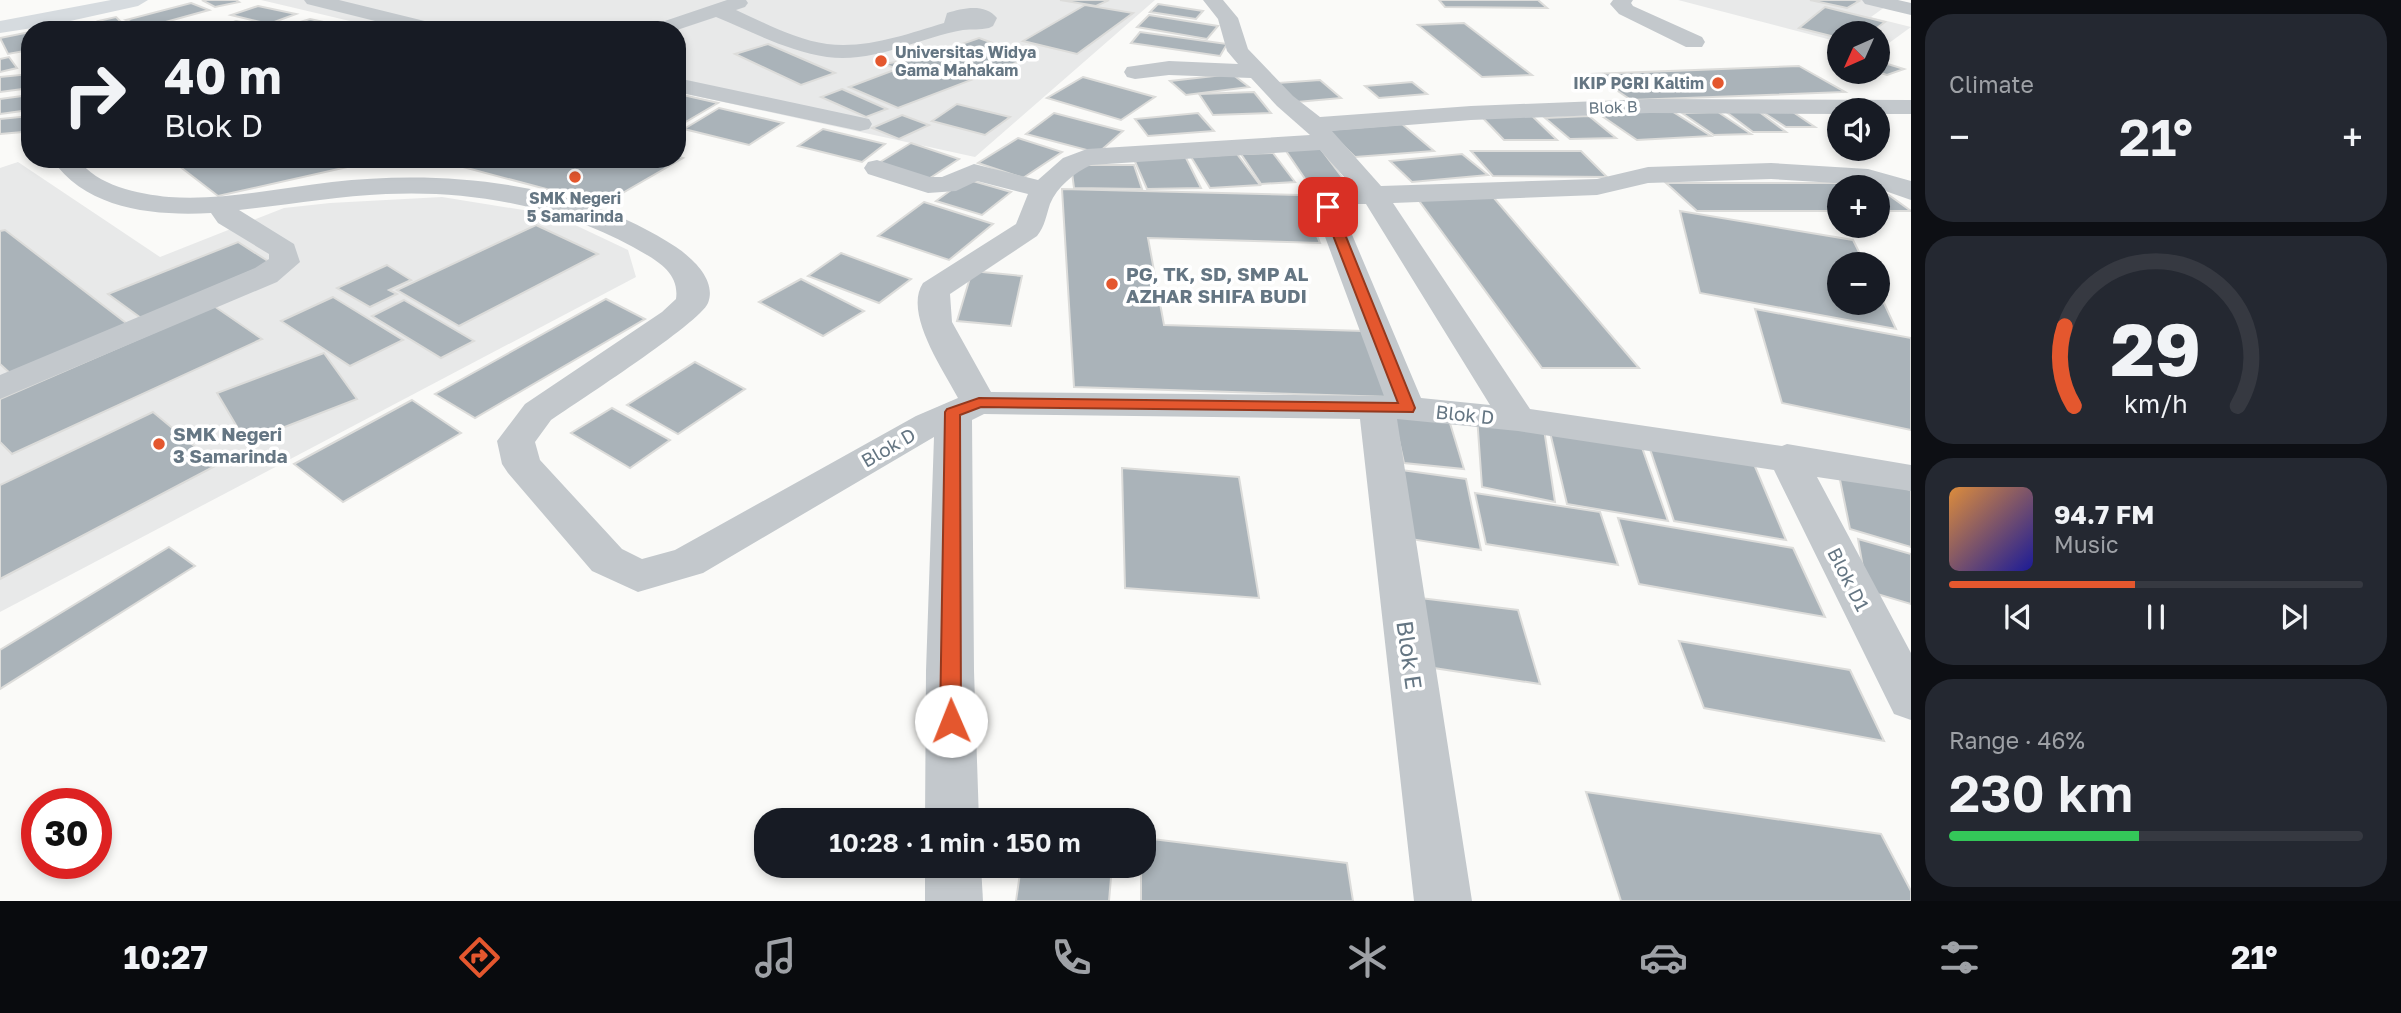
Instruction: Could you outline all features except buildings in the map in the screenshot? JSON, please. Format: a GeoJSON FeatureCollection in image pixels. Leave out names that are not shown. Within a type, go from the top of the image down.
{"type":"FeatureCollection","features":[{"type":"Feature","properties":{"kind":"main road"},"geometry":{"type":"LineString","coordinates":[[0,15],[83,0]]}},
{"type":"Feature","properties":{"kind":"main road"},"geometry":{"type":"LineString","coordinates":[[64,21],[138,0]]}},
{"type":"Feature","properties":{"kind":"main road"},"geometry":{"type":"LineString","coordinates":[[0,27],[21,26]]}},
{"type":"Feature","properties":{"kind":"street"},"geometry":{"type":"LineString","coordinates":[[314,0],[401,21]]}},
{"type":"Feature","properties":{"kind":"street"},"geometry":{"type":"LineString","coordinates":[[1213,0],[1228,18],[1238,51],[1285,101],[1321,134],[1374,195],[1518,419]]}},
{"type":"Feature","properties":{"kind":"street"},"geometry":{"type":"LineString","coordinates":[[1623,0],[1620,4],[1626,10],[1693,42]]}},
{"type":"Feature","properties":{"kind":"street"},"geometry":{"type":"LineString","coordinates":[[1872,0],[1911,9]]}},
{"type":"Feature","properties":{"kind":"street"},"geometry":{"type":"LineString","coordinates":[[686,38],[737,3],[755,4]]}},
{"type":"Feature","properties":{"kind":"street"},"geometry":{"type":"LineString","coordinates":[[686,25],[715,20],[812,48],[835,51],[895,45],[956,21],[900,22]]}},
{"type":"Feature","properties":{"kind":"street"},"geometry":{"type":"LineString","coordinates":[[1135,72],[1150,68],[1170,68],[1258,72]]}},
{"type":"Feature","properties":{"kind":"street"},"geometry":{"type":"LineString","coordinates":[[686,87],[860,124]]}},
{"type":"Feature","properties":{"kind":"street","name":"Blok B"},"geometry":{"type":"LineString","coordinates":[[1046,190],[1066,167],[1087,157],[1321,134],[1471,113],[1650,106],[1911,107]]}},
{"type":"Feature","properties":{"kind":"street"},"geometry":{"type":"LineString","coordinates":[[69,168],[98,189],[141,201],[182,206],[328,190],[379,168]]}},
{"type":"Feature","properties":{"kind":"street"},"geometry":{"type":"LineString","coordinates":[[877,168],[928,185],[946,185],[974,172],[1046,190],[1038,199],[1034,221],[1027,230],[934,290],[935,322],[966,407],[950,671],[952,808]]}},
{"type":"Feature","properties":{"kind":"street"},"geometry":{"type":"LineString","coordinates":[[1374,195],[1461,194],[1597,187],[1648,175],[1771,171],[1868,177],[1891,182],[1911,192]]}},
{"type":"Feature","properties":{"kind":"street","name":"Blok D"},"geometry":{"type":"LineString","coordinates":[[328,190],[414,185],[461,187],[522,196],[611,224],[653,246],[686,271],[693,284],[692,302],[674,319],[538,412],[516,441],[522,464],[607,560],[638,576],[688,562],[966,407],[1392,409],[1518,419],[1787,457],[1911,478]]}},
{"type":"Feature","properties":{"kind":"street","name":"Blok E"},"geometry":{"type":"LineString","coordinates":[[1374,195],[1348,196],[1328,207],[1392,409],[1443,901]]}},
{"type":"Feature","properties":{"kind":"street"},"geometry":{"type":"LineString","coordinates":[[0,388],[266,275],[285,262],[283,250],[228,217],[224,211],[230,202]]}},
{"type":"Feature","properties":{"kind":"street","name":"Blok D1"},"geometry":{"type":"LineString","coordinates":[[1787,457],[1911,700]]}},
{"type":"Feature","properties":{"kind":"street"},"geometry":{"type":"LineString","coordinates":[[953,878],[954,901]]}},
{"type":"Feature","properties":{"kind":"shaded area","name":"Universitas Widya Gama Mahakam"},"geometry":{"type":"Polygon","coordinates":[[[261,0],[1155,0],[975,157],[686,94],[686,21],[350,21],[261,0]]]}},
{"type":"Feature","properties":{"kind":"shaded area"},"geometry":{"type":"Polygon","coordinates":[[[1678,0],[1872,0],[1889,4],[1871,17],[1887,21],[1827,21],[1827,39],[1678,0]]]}},
{"type":"Feature","properties":{"kind":"shaded area"},"geometry":{"type":"Polygon","coordinates":[[[1890,22],[1911,27],[1890,42],[1890,22]]]}},
{"type":"Feature","properties":{"kind":"shaded area","name":"SMK Negeri 3 Samarinda"},"geometry":{"type":"Polygon","coordinates":[[[18,162],[21,168],[27,168],[160,257],[284,208],[442,197],[554,215],[628,250],[636,277],[0,612],[0,168],[18,162]]]}},
{"type":"Feature","properties":{"kind":"place","name":"Universitas Widya Gama Mahakam"},"geometry":{"type":"Point","coordinates":[881,61]}},
{"type":"Feature","properties":{"kind":"place","name":"IKIP PGRI Kaltim"},"geometry":{"type":"Point","coordinates":[1718,83]}},
{"type":"Feature","properties":{"kind":"place","name":"SMK Negeri 5 Samarinda"},"geometry":{"type":"Point","coordinates":[575,177]}},
{"type":"Feature","properties":{"kind":"place","name":"PG, TK, SD, SMP AL AZHAR SHIFA BUDI"},"geometry":{"type":"Point","coordinates":[1112,284]}},
{"type":"Feature","properties":{"kind":"place","name":"SMK Negeri 3 Samarinda"},"geometry":{"type":"Point","coordinates":[159,444]}},
{"type":"Feature","properties":{"kind":"route"},"geometry":{"type":"LineString","coordinates":[[951,721],[953,412],[979,402],[1407,408],[1328,207]]}}]}
